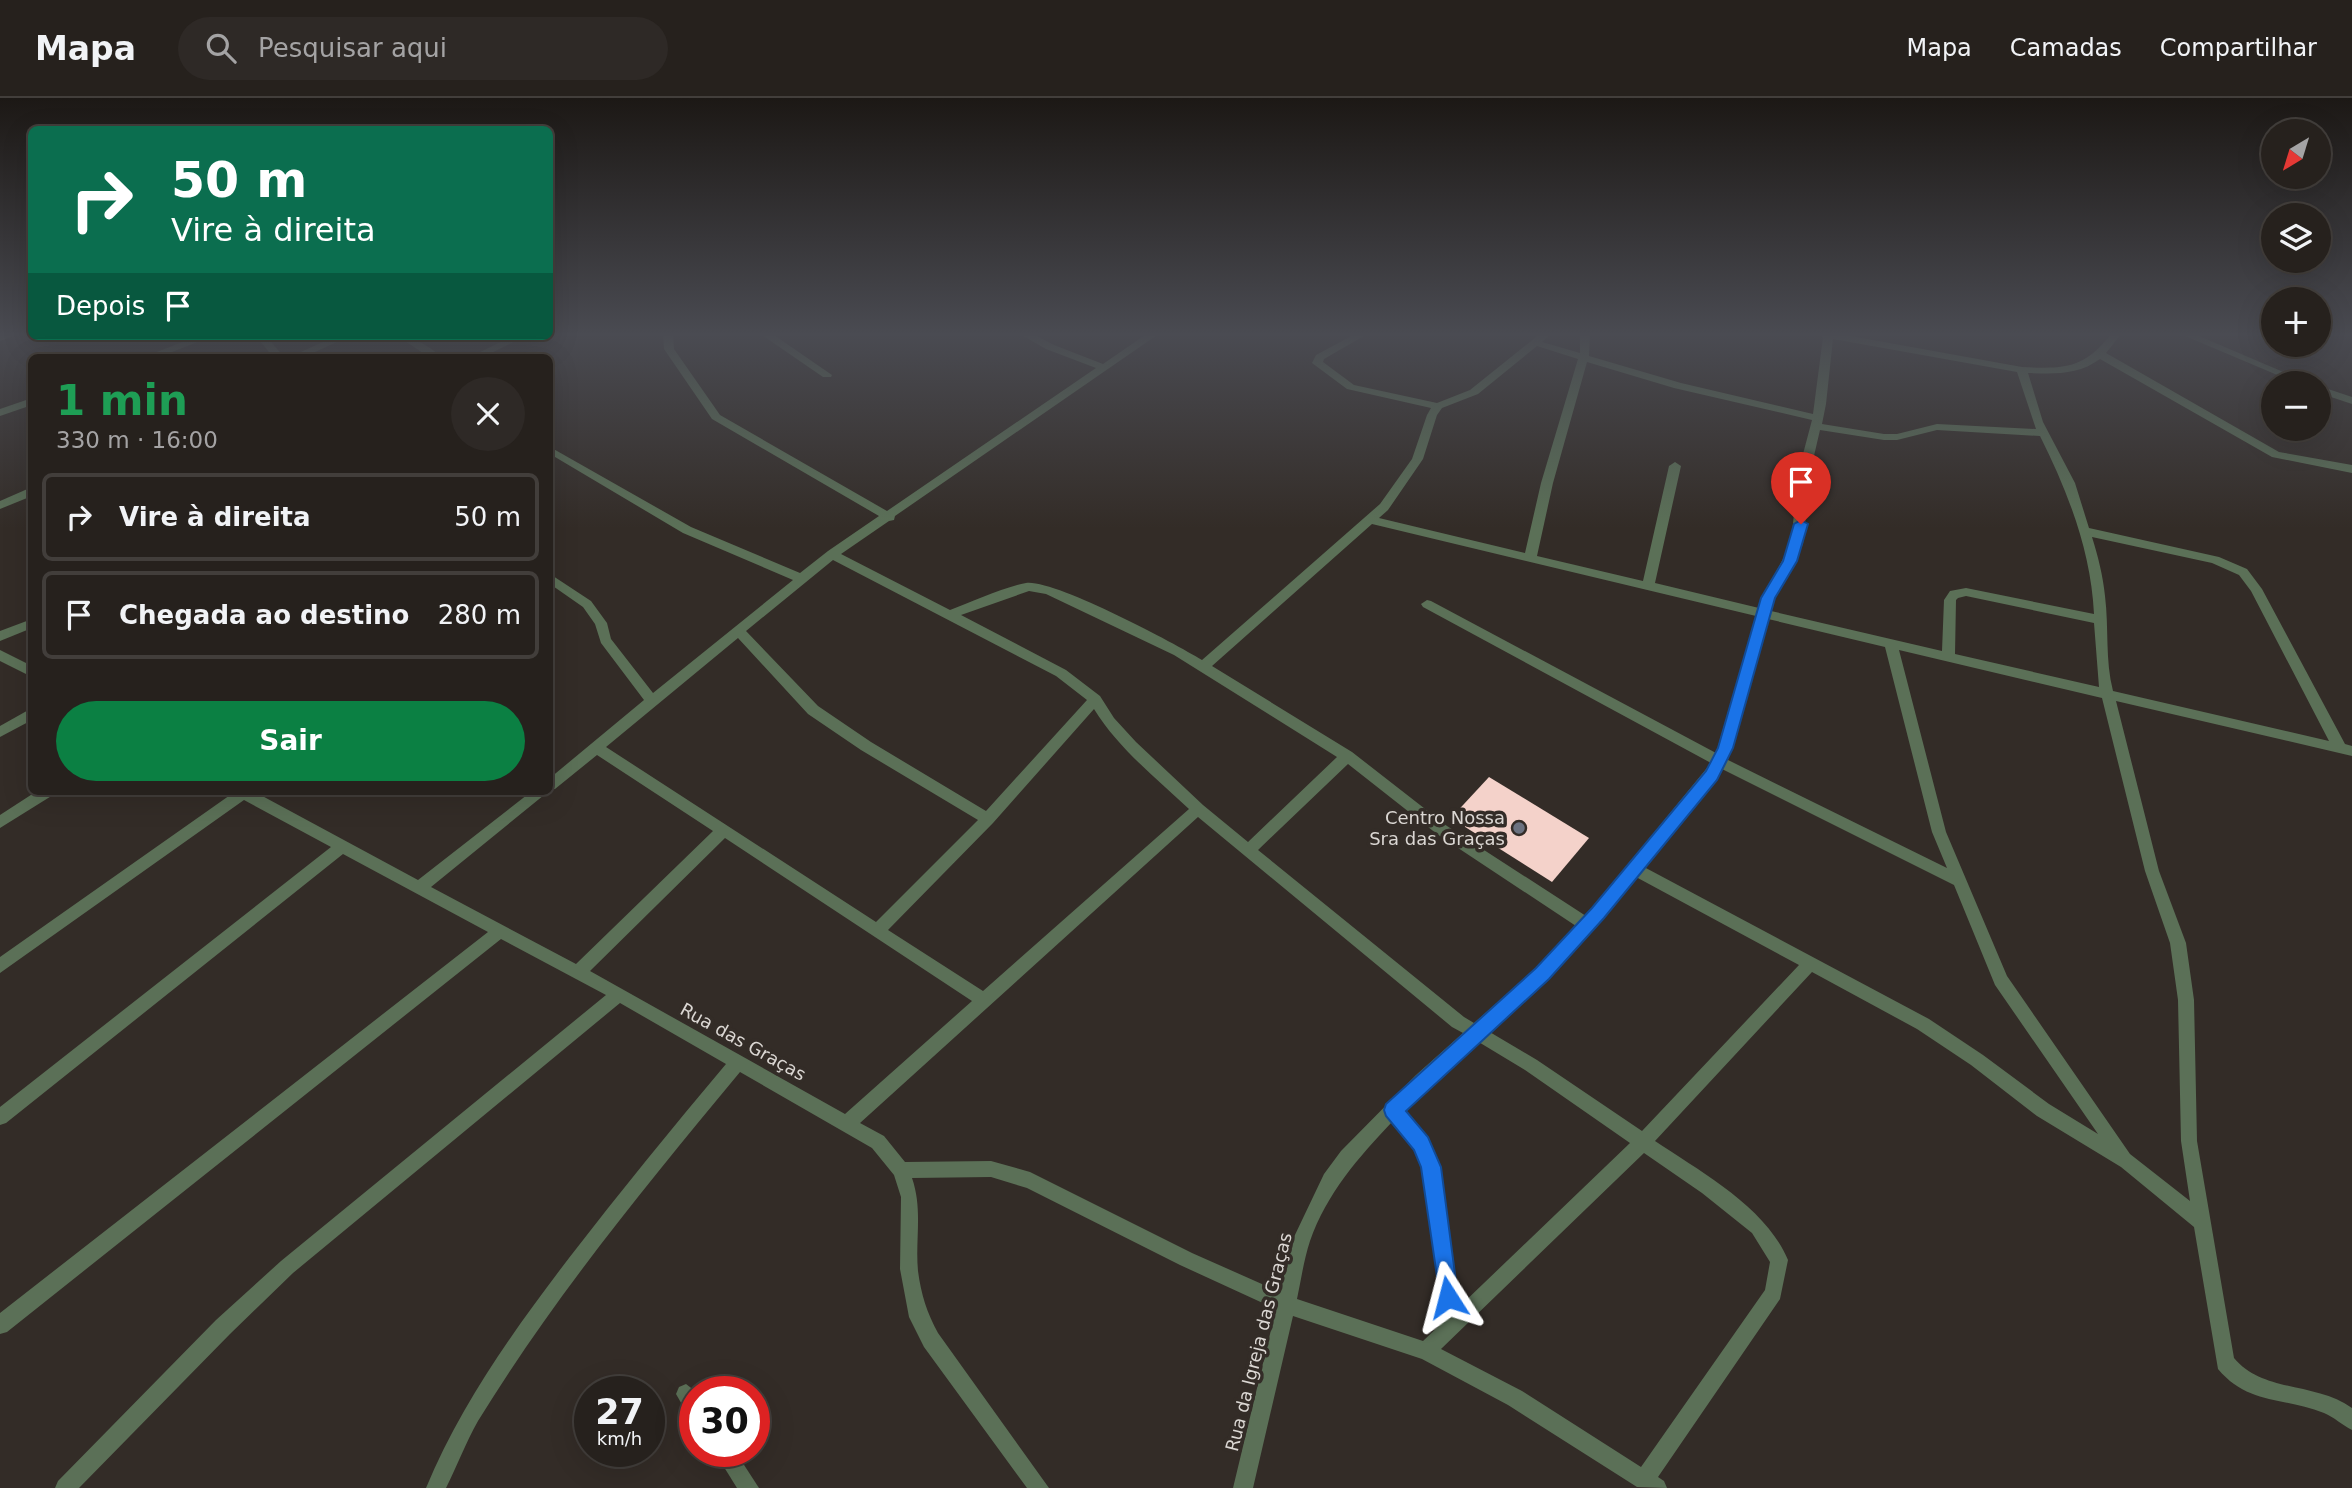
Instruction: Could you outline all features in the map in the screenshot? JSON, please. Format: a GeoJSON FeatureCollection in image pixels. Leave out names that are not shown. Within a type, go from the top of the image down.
{"type":"FeatureCollection","features":[{"type":"Feature","properties":{"kind":"street"},"geometry":{"type":"LineString","coordinates":[[703,398],[716,417],[890,517]]}},
{"type":"Feature","properties":{"kind":"street"},"geometry":{"type":"LineString","coordinates":[[553,783],[800,578],[1062,398]]}},
{"type":"Feature","properties":{"kind":"street"},"geometry":{"type":"LineString","coordinates":[[1398,398],[1438,407]]}},
{"type":"Feature","properties":{"kind":"street"},"geometry":{"type":"LineString","coordinates":[[1203,667],[1384,507],[1417,459],[1432,415],[1438,407],[1460,398]]}},
{"type":"Feature","properties":{"kind":"street"},"geometry":{"type":"LineString","coordinates":[[1530,558],[1547,484],[1572,398]]}},
{"type":"Feature","properties":{"kind":"street"},"geometry":{"type":"LineString","coordinates":[[1723,398],[1884,437],[1897,437],[1937,427],[2043,433]]}},
{"type":"Feature","properties":{"kind":"street","name":"Rua da Igreja das Graças"},"geometry":{"type":"LineString","coordinates":[[1243,1488],[1302,1239],[1315,1206],[1347,1157],[1393,1110],[1542,973],[1587,925],[1720,762],[1768,598],[1797,544],[1804,473],[1816,422],[1818,398]]}},
{"type":"Feature","properties":{"kind":"street"},"geometry":{"type":"LineString","coordinates":[[2031,398],[2043,433],[2069,483],[2084,531],[2099,596],[2106,692],[2152,871],[2178,943],[2186,1000],[2189,1141],[2220,1343],[2232,1374],[2250,1385],[2333,1407],[2352,1420]]}},
{"type":"Feature","properties":{"kind":"street"},"geometry":{"type":"LineString","coordinates":[[2177,398],[2276,454],[2352,469]]}},
{"type":"Feature","properties":{"kind":"street"},"geometry":{"type":"LineString","coordinates":[[0,413],[28,402]]}},
{"type":"Feature","properties":{"kind":"street"},"geometry":{"type":"LineString","coordinates":[[553,452],[687,530],[800,578]]}},
{"type":"Feature","properties":{"kind":"street"},"geometry":{"type":"LineString","coordinates":[[1648,586],[1675,466]]}},
{"type":"Feature","properties":{"kind":"street"},"geometry":{"type":"LineString","coordinates":[[0,505],[28,493]]}},
{"type":"Feature","properties":{"kind":"street"},"geometry":{"type":"LineString","coordinates":[[1370,520],[1891,645],[2346,749]]}},
{"type":"Feature","properties":{"kind":"street"},"geometry":{"type":"LineString","coordinates":[[2084,531],[2194,554],[2243,572],[2256,589],[2346,749]]}},
{"type":"Feature","properties":{"kind":"street"},"geometry":{"type":"LineString","coordinates":[[832,554],[1061,673],[1096,699],[1109,722],[1130,746],[1198,808],[1458,1022],[1531,1065],[1708,1186],[1758,1227],[1779,1259],[1774,1293],[1651,1484],[1515,1398],[1426,1351],[1285,1304],[1186,1259],[1030,1180],[991,1169],[901,1170]]}},
{"type":"Feature","properties":{"kind":"street"},"geometry":{"type":"LineString","coordinates":[[553,580],[587,604],[601,623],[606,640],[653,702]]}},
{"type":"Feature","properties":{"kind":"street"},"geometry":{"type":"LineString","coordinates":[[949,615],[1028,587],[1048,590],[1179,652],[1347,756],[1442,830],[1587,925]]}},
{"type":"Feature","properties":{"kind":"street"},"geometry":{"type":"LineString","coordinates":[[1948,657],[1950,600],[1954,594],[1966,592],[2100,620]]}},
{"type":"Feature","properties":{"kind":"street"},"geometry":{"type":"LineString","coordinates":[[1427,604],[1720,762],[1957,880]]}},
{"type":"Feature","properties":{"kind":"street"},"geometry":{"type":"LineString","coordinates":[[0,636],[28,625]]}},
{"type":"Feature","properties":{"kind":"street"},"geometry":{"type":"LineString","coordinates":[[738,630],[813,710],[866,746],[988,819]]}},
{"type":"Feature","properties":{"kind":"street"},"geometry":{"type":"LineString","coordinates":[[1891,645],[1939,832],[2001,980],[2127,1161]]}},
{"type":"Feature","properties":{"kind":"street"},"geometry":{"type":"LineString","coordinates":[[0,655],[28,670]]}},
{"type":"Feature","properties":{"kind":"street"},"geometry":{"type":"LineString","coordinates":[[878,930],[988,819],[1096,699]]}},
{"type":"Feature","properties":{"kind":"street"},"geometry":{"type":"LineString","coordinates":[[0,732],[28,715]]}},
{"type":"Feature","properties":{"kind":"street"},"geometry":{"type":"LineString","coordinates":[[597,748],[984,1000]]}},
{"type":"Feature","properties":{"kind":"street"},"geometry":{"type":"LineString","coordinates":[[1250,849],[1347,756]]}},
{"type":"Feature","properties":{"kind":"street"},"geometry":{"type":"LineString","coordinates":[[0,822],[42,795]]}},
{"type":"Feature","properties":{"kind":"street"},"geometry":{"type":"LineString","coordinates":[[0,966],[239,795]]}},
{"type":"Feature","properties":{"kind":"street","name":"Rua das Graças"},"geometry":{"type":"LineString","coordinates":[[249,795],[619,994],[878,1142],[901,1170],[910,1197],[909,1269],[916,1310],[931,1340],[1039,1488]]}},
{"type":"Feature","properties":{"kind":"street"},"geometry":{"type":"LineString","coordinates":[[420,887],[537,795]]}},
{"type":"Feature","properties":{"kind":"street"},"geometry":{"type":"LineString","coordinates":[[847,1123],[1198,808]]}},
{"type":"Feature","properties":{"kind":"street"},"geometry":{"type":"LineString","coordinates":[[577,973],[724,830]]}},
{"type":"Feature","properties":{"kind":"street"},"geometry":{"type":"LineString","coordinates":[[2,1110],[344,845]]}},
{"type":"Feature","properties":{"kind":"street"},"geometry":{"type":"LineString","coordinates":[[1634,869],[1923,1024],[1977,1060],[2043,1110],[2127,1161],[2202,1222]]}},
{"type":"Feature","properties":{"kind":"street"},"geometry":{"type":"LineString","coordinates":[[0,1325],[500,931]]}},
{"type":"Feature","properties":{"kind":"street"},"geometry":{"type":"LineString","coordinates":[[1426,1351],[1643,1142],[1811,963]]}},
{"type":"Feature","properties":{"kind":"street"},"geometry":{"type":"LineString","coordinates":[[65,1488],[223,1327],[287,1268],[619,994]]}},
{"type":"Feature","properties":{"kind":"street"},"geometry":{"type":"LineString","coordinates":[[436,1488],[470,1416],[539,1313],[646,1172],[738,1062]]}},
{"type":"Feature","properties":{"kind":"street"},"geometry":{"type":"LineString","coordinates":[[1393,1110],[1421,1143],[1431,1167],[1452,1324]]}},
{"type":"Feature","properties":{"kind":"street"},"geometry":{"type":"LineString","coordinates":[[735,1467],[749,1488]]}},
{"type":"Feature","properties":{"kind":"building","name":"Centro Nossa Sra das Graças"},"geometry":{"type":"Polygon","coordinates":[[[1489,777],[1589,838],[1552,882],[1451,818],[1489,777]]]}},
{"type":"Feature","properties":{"kind":"place","name":"Centro Nossa Sra das Graças"},"geometry":{"type":"Point","coordinates":[1519,828]}},
{"type":"Feature","properties":{"kind":"route"},"geometry":{"type":"LineString","coordinates":[[1448,1297],[1431,1167],[1421,1143],[1393,1110],[1422,1080],[1542,973],[1598,913],[1712,775],[1726,748],[1768,598],[1790,561],[1801,524]]}}]}
